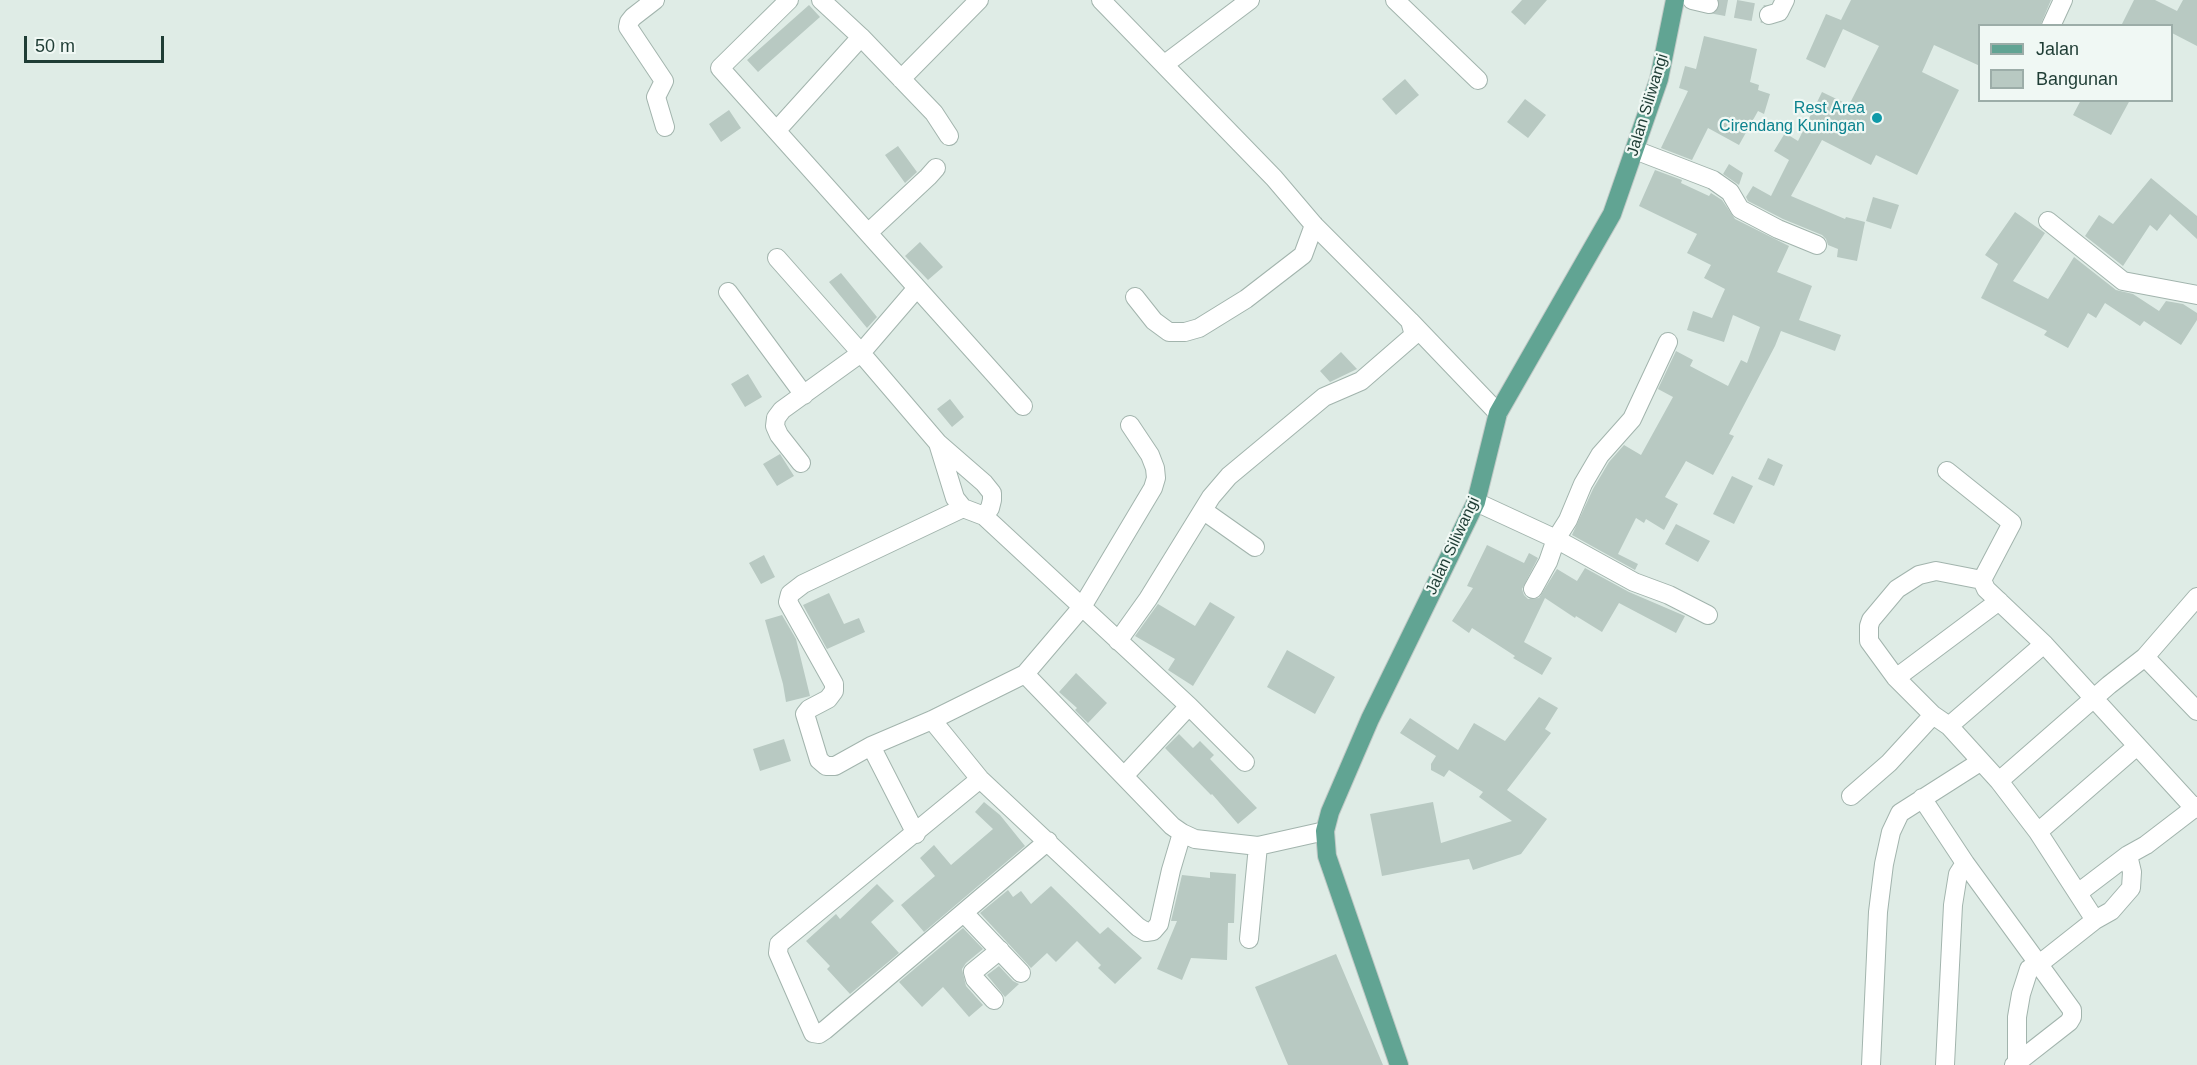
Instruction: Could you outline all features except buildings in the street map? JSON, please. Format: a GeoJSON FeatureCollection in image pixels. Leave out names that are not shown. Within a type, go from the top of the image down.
{"type":"FeatureCollection","features":[{"type":"Feature","properties":{"kind":"main road","name":"Jalan Siliwangi"},"geometry":{"type":"LineString","coordinates":[[1399,1065],[1327,856],[1325,831],[1330,812],[1370,719],[1476,502],[1498,413],[1612,214],[1659,79],[1675,0]]}},
{"type":"Feature","properties":{"kind":"street"},"geometry":{"type":"LineString","coordinates":[[655,0],[633,17],[628,27],[663,81],[656,97],[665,128]]}},
{"type":"Feature","properties":{"kind":"street"},"geometry":{"type":"LineString","coordinates":[[789,0],[720,68],[1023,406]]}},
{"type":"Feature","properties":{"kind":"street"},"geometry":{"type":"LineString","coordinates":[[821,0],[861,37],[934,113],[949,136]]}},
{"type":"Feature","properties":{"kind":"street"},"geometry":{"type":"LineString","coordinates":[[901,79],[979,0]]}},
{"type":"Feature","properties":{"kind":"street"},"geometry":{"type":"LineString","coordinates":[[1101,0],[1274,178],[1314,225],[1498,413]]}},
{"type":"Feature","properties":{"kind":"street"},"geometry":{"type":"LineString","coordinates":[[1165,64],[1250,0]]}},
{"type":"Feature","properties":{"kind":"street"},"geometry":{"type":"LineString","coordinates":[[1395,0],[1478,80]]}},
{"type":"Feature","properties":{"kind":"street"},"geometry":{"type":"LineString","coordinates":[[1769,15],[1779,12],[1785,0]]}},
{"type":"Feature","properties":{"kind":"street"},"geometry":{"type":"LineString","coordinates":[[2052,24],[2063,0]]}},
{"type":"Feature","properties":{"kind":"street"},"geometry":{"type":"LineString","coordinates":[[777,129],[861,37]]}},
{"type":"Feature","properties":{"kind":"street"},"geometry":{"type":"LineString","coordinates":[[1635,150],[1713,180],[1730,192],[1740,209],[1778,229],[1817,245]]}},
{"type":"Feature","properties":{"kind":"street"},"geometry":{"type":"LineString","coordinates":[[869,232],[936,168]]}},
{"type":"Feature","properties":{"kind":"street"},"geometry":{"type":"LineString","coordinates":[[2048,221],[2123,281],[2197,295]]}},
{"type":"Feature","properties":{"kind":"street"},"geometry":{"type":"LineString","coordinates":[[1135,297],[1154,321],[1169,332],[1185,332],[1199,328],[1246,299],[1304,255],[1314,225]]}},
{"type":"Feature","properties":{"kind":"street"},"geometry":{"type":"LineString","coordinates":[[777,258],[938,442],[984,483],[992,493],[990,508],[984,516]]}},
{"type":"Feature","properties":{"kind":"street"},"geometry":{"type":"LineString","coordinates":[[801,463],[775,426],[776,418],[782,410],[861,353],[916,289]]}},
{"type":"Feature","properties":{"kind":"street"},"geometry":{"type":"LineString","coordinates":[[728,292],[804,395]]}},
{"type":"Feature","properties":{"kind":"street"},"geometry":{"type":"LineString","coordinates":[[1118,642],[1211,497],[1228,476],[1324,397],[1360,381],[1414,335],[1410,321]]}},
{"type":"Feature","properties":{"kind":"street"},"geometry":{"type":"LineString","coordinates":[[1533,589],[1548,562],[1556,539],[1568,520],[1582,484],[1600,455],[1632,419],[1668,342]]}},
{"type":"Feature","properties":{"kind":"street"},"geometry":{"type":"LineString","coordinates":[[963,508],[803,584],[790,594],[788,602],[834,684],[834,691],[828,699],[809,709],[806,714],[819,760],[826,766],[835,766],[871,746],[932,720],[1025,674],[1082,608],[1153,488],[1156,478],[1155,468],[1150,455],[1130,424]]}},
{"type":"Feature","properties":{"kind":"street"},"geometry":{"type":"LineString","coordinates":[[938,442],[955,498],[963,508],[984,516],[1189,706],[1245,762]]}},
{"type":"Feature","properties":{"kind":"street"},"geometry":{"type":"LineString","coordinates":[[1947,471],[2012,523],[1982,580]]}},
{"type":"Feature","properties":{"kind":"street"},"geometry":{"type":"LineString","coordinates":[[1476,502],[1556,539],[1634,582],[1669,595],[1708,615]]}},
{"type":"Feature","properties":{"kind":"street"},"geometry":{"type":"LineString","coordinates":[[1204,511],[1255,548]]}},
{"type":"Feature","properties":{"kind":"street"},"geometry":{"type":"LineString","coordinates":[[1982,580],[1935,572],[1919,574],[1897,589],[1872,620],[1868,635],[1874,649],[1896,678],[1933,715],[1949,726],[1999,781],[2038,832],[2095,920]]}},
{"type":"Feature","properties":{"kind":"street"},"geometry":{"type":"LineString","coordinates":[[1982,580],[1986,589],[2044,644],[2196,807],[2078,893]]}},
{"type":"Feature","properties":{"kind":"street"},"geometry":{"type":"LineString","coordinates":[[1999,781],[2094,700],[2109,684],[2145,657],[2196,600]]}},
{"type":"Feature","properties":{"kind":"street"},"geometry":{"type":"LineString","coordinates":[[1896,678],[1999,601]]}},
{"type":"Feature","properties":{"kind":"street"},"geometry":{"type":"LineString","coordinates":[[1949,726],[2044,644]]}},
{"type":"Feature","properties":{"kind":"street"},"geometry":{"type":"LineString","coordinates":[[2145,657],[2197,711]]}},
{"type":"Feature","properties":{"kind":"street"},"geometry":{"type":"LineString","coordinates":[[1025,674],[1172,826],[1182,832],[1195,838],[1258,846],[1325,831]]}},
{"type":"Feature","properties":{"kind":"street"},"geometry":{"type":"LineString","coordinates":[[1125,775],[1189,706]]}},
{"type":"Feature","properties":{"kind":"street"},"geometry":{"type":"LineString","coordinates":[[1851,796],[1889,763],[1933,715]]}},
{"type":"Feature","properties":{"kind":"street"},"geometry":{"type":"LineString","coordinates":[[932,720],[980,779],[1146,932],[1154,931],[1160,924],[1171,870],[1182,832]]}},
{"type":"Feature","properties":{"kind":"street"},"geometry":{"type":"LineString","coordinates":[[871,746],[916,834]]}},
{"type":"Feature","properties":{"kind":"street"},"geometry":{"type":"LineString","coordinates":[[2038,832],[2137,746]]}},
{"type":"Feature","properties":{"kind":"street"},"geometry":{"type":"LineString","coordinates":[[1871,1065],[1878,912],[1891,832],[1900,813],[1980,762]]}},
{"type":"Feature","properties":{"kind":"street"},"geometry":{"type":"LineString","coordinates":[[980,779],[916,834],[779,944],[778,953],[813,1033],[819,1034],[825,1030],[1048,841]]}},
{"type":"Feature","properties":{"kind":"street"},"geometry":{"type":"LineString","coordinates":[[1922,798],[1965,863],[2070,1006],[2072,1017],[2069,1022],[2016,1064]]}},
{"type":"Feature","properties":{"kind":"street"},"geometry":{"type":"LineString","coordinates":[[1249,939],[1258,846]]}},
{"type":"Feature","properties":{"kind":"street"},"geometry":{"type":"LineString","coordinates":[[2016,1064],[2017,1017],[2027,972],[2095,920],[2111,911],[2131,888],[2132,872],[2128,855]]}},
{"type":"Feature","properties":{"kind":"street"},"geometry":{"type":"LineString","coordinates":[[1945,1065],[1953,905],[1958,874],[1965,863]]}},
{"type":"Feature","properties":{"kind":"street"},"geometry":{"type":"LineString","coordinates":[[964,913],[1021,973]]}},
{"type":"Feature","properties":{"kind":"street"},"geometry":{"type":"LineString","coordinates":[[994,1000],[975,979],[973,972],[1000,950]]}},
{"type":"Feature","properties":{"kind":"tunnel"},"geometry":{"type":"LineString","coordinates":[[1709,4],[1769,15]]}},
{"type":"Feature","properties":{"kind":"place","name":"Rest Area Cirendang Kuningan"},"geometry":{"type":"Point","coordinates":[1877,118]}}]}
